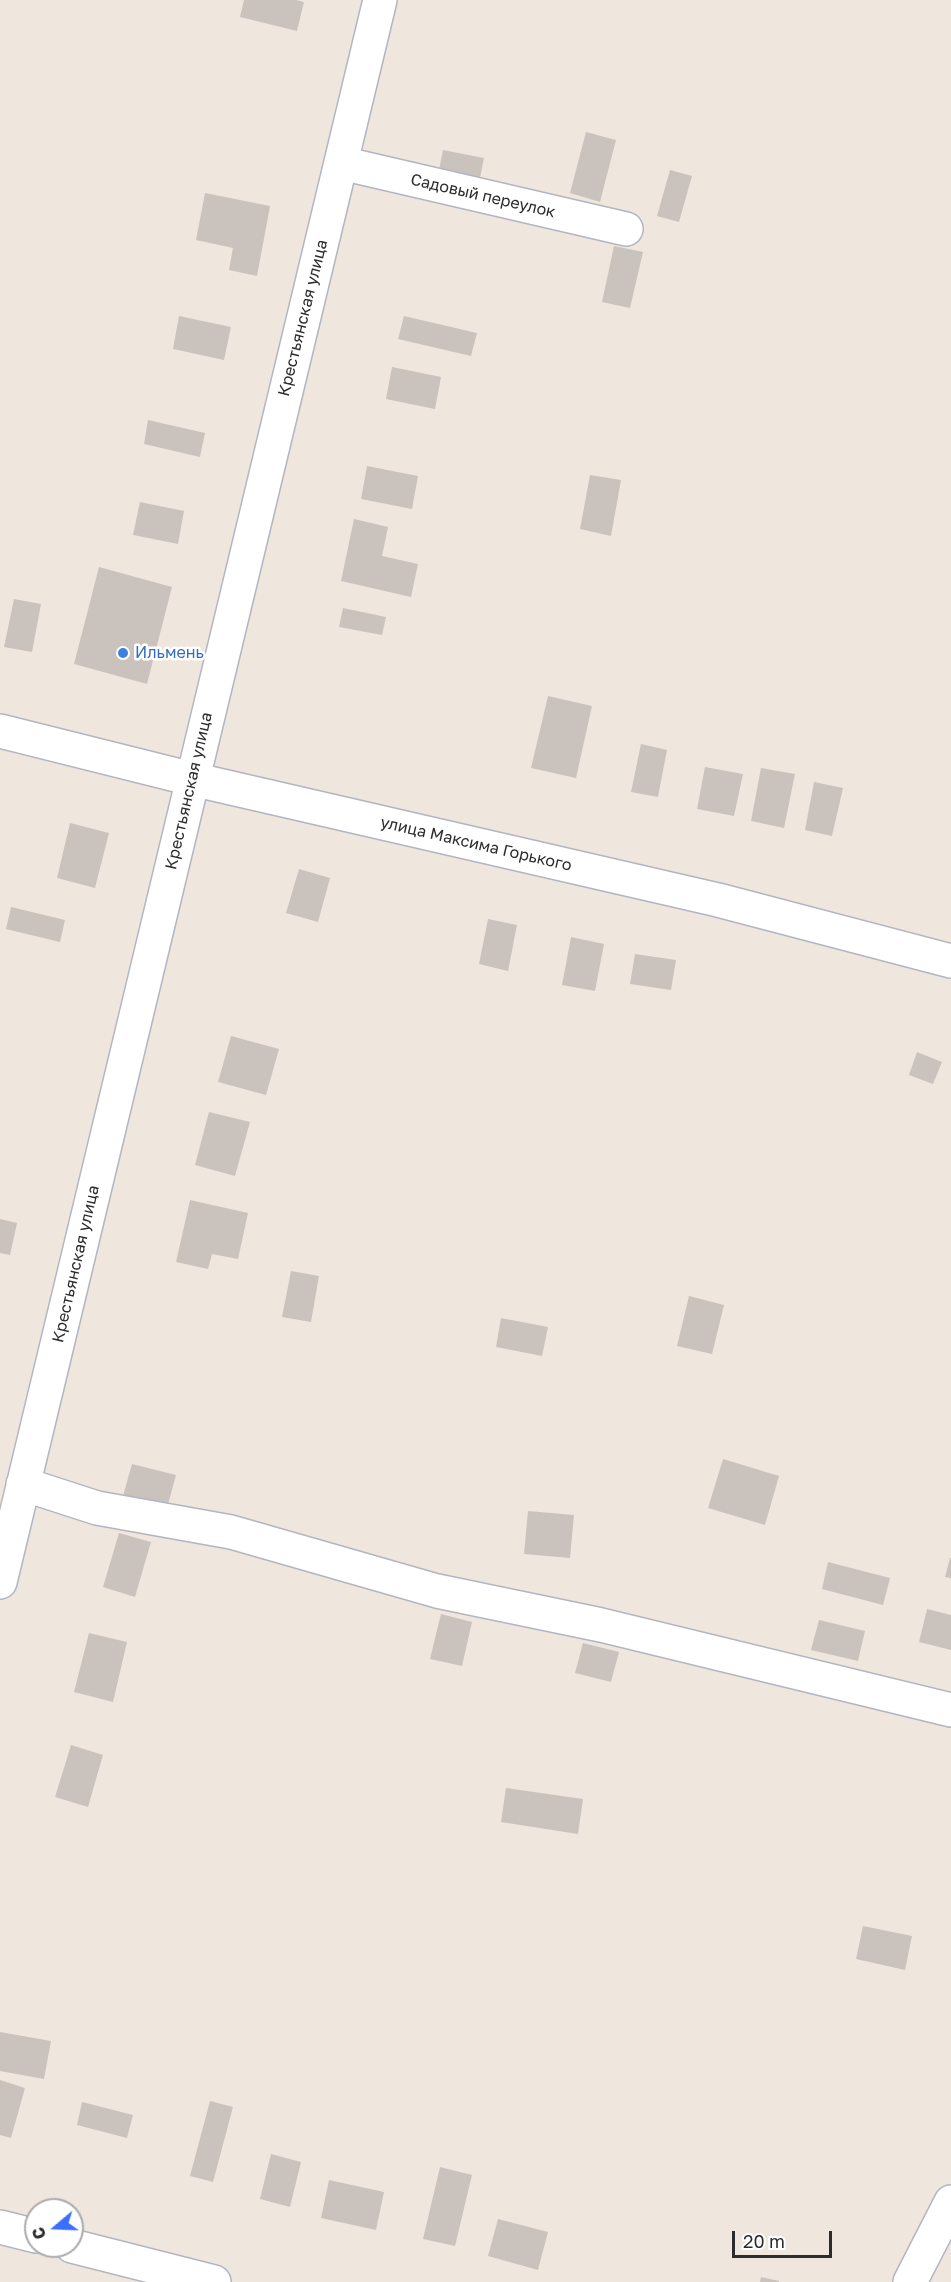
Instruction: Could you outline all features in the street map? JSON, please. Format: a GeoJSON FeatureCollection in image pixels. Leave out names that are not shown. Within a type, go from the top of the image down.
{"type":"FeatureCollection","features":[{"type":"Feature","properties":{"kind":"street","name":"Крестьянская улица"},"geometry":{"type":"LineString","coordinates":[[0,1582],[380,0]]}},
{"type":"Feature","properties":{"kind":"street","name":"Садовый переулок"},"geometry":{"type":"LineString","coordinates":[[341,163],[626,230]]}},
{"type":"Feature","properties":{"kind":"street","name":"улица Максима Горького"},"geometry":{"type":"LineString","coordinates":[[0,731],[192,779],[718,900],[951,962]]}},
{"type":"Feature","properties":{"kind":"street"},"geometry":{"type":"LineString","coordinates":[[24,1484],[97,1508],[231,1532],[438,1591],[601,1625],[951,1710]]}},
{"type":"Feature","properties":{"kind":"street"},"geometry":{"type":"LineString","coordinates":[[910,2282],[951,2202]]}},
{"type":"Feature","properties":{"kind":"street"},"geometry":{"type":"LineString","coordinates":[[0,2227],[24,2233]]}},
{"type":"Feature","properties":{"kind":"street"},"geometry":{"type":"LineString","coordinates":[[84,2249],[214,2282]]}},
{"type":"Feature","properties":{"kind":"building"},"geometry":{"type":"Polygon","coordinates":[[[244,0],[304,2],[297,31],[240,17],[244,0]]]}},
{"type":"Feature","properties":{"kind":"building"},"geometry":{"type":"Polygon","coordinates":[[[586,132],[616,140],[600,202],[570,193],[586,132]]]}},
{"type":"Feature","properties":{"kind":"building"},"geometry":{"type":"Polygon","coordinates":[[[443,150],[484,158],[480,178],[439,170],[443,150]]]}},
{"type":"Feature","properties":{"kind":"building"},"geometry":{"type":"Polygon","coordinates":[[[670,170],[692,176],[679,222],[657,216],[670,170]]]}},
{"type":"Feature","properties":{"kind":"building"},"geometry":{"type":"Polygon","coordinates":[[[205,193],[270,206],[257,276],[229,270],[233,248],[196,240],[205,193]]]}},
{"type":"Feature","properties":{"kind":"building"},"geometry":{"type":"Polygon","coordinates":[[[614,246],[643,252],[630,308],[602,302],[614,246]]]}},
{"type":"Feature","properties":{"kind":"building"},"geometry":{"type":"Polygon","coordinates":[[[179,316],[231,327],[224,360],[173,349],[179,316]]]}},
{"type":"Feature","properties":{"kind":"building"},"geometry":{"type":"Polygon","coordinates":[[[404,316],[477,333],[471,356],[398,339],[404,316]]]}},
{"type":"Feature","properties":{"kind":"building"},"geometry":{"type":"Polygon","coordinates":[[[392,367],[441,377],[435,409],[386,399],[392,367]]]}},
{"type":"Feature","properties":{"kind":"building"},"geometry":{"type":"Polygon","coordinates":[[[148,420],[205,433],[200,457],[144,444],[148,420]]]}},
{"type":"Feature","properties":{"kind":"building"},"geometry":{"type":"Polygon","coordinates":[[[367,466],[418,476],[412,509],[361,499],[367,466]]]}},
{"type":"Feature","properties":{"kind":"building"},"geometry":{"type":"Polygon","coordinates":[[[590,475],[621,480],[611,536],[580,529],[590,475]]]}},
{"type":"Feature","properties":{"kind":"building"},"geometry":{"type":"Polygon","coordinates":[[[140,502],[184,511],[178,544],[133,535],[140,502]]]}},
{"type":"Feature","properties":{"kind":"building"},"geometry":{"type":"Polygon","coordinates":[[[354,519],[388,527],[382,556],[418,564],[411,597],[341,581],[354,519]]]}},
{"type":"Feature","properties":{"kind":"building"},"geometry":{"type":"Polygon","coordinates":[[[99,567],[172,587],[147,684],[74,664],[99,567]]]}},
{"type":"Feature","properties":{"kind":"building"},"geometry":{"type":"Polygon","coordinates":[[[14,599],[41,604],[32,652],[4,647],[14,599]]]}},
{"type":"Feature","properties":{"kind":"building"},"geometry":{"type":"Polygon","coordinates":[[[343,608],[386,617],[382,635],[339,627],[343,608]]]}},
{"type":"Feature","properties":{"kind":"building"},"geometry":{"type":"Polygon","coordinates":[[[548,696],[592,706],[576,778],[531,768],[548,696]]]}},
{"type":"Feature","properties":{"kind":"building"},"geometry":{"type":"Polygon","coordinates":[[[641,744],[667,750],[658,797],[631,792],[641,744]]]}},
{"type":"Feature","properties":{"kind":"building"},"geometry":{"type":"Polygon","coordinates":[[[705,767],[743,774],[734,816],[697,809],[705,767]]]}},
{"type":"Feature","properties":{"kind":"building"},"geometry":{"type":"Polygon","coordinates":[[[761,768],[795,774],[784,828],[751,821],[761,768]]]}},
{"type":"Feature","properties":{"kind":"building"},"geometry":{"type":"Polygon","coordinates":[[[814,782],[843,788],[832,836],[805,830],[814,782]]]}},
{"type":"Feature","properties":{"kind":"building"},"geometry":{"type":"Polygon","coordinates":[[[70,823],[109,833],[95,888],[57,878],[70,823]]]}},
{"type":"Feature","properties":{"kind":"building"},"geometry":{"type":"Polygon","coordinates":[[[299,869],[330,878],[318,922],[286,913],[299,869]]]}},
{"type":"Feature","properties":{"kind":"building"},"geometry":{"type":"Polygon","coordinates":[[[11,907],[65,920],[60,942],[6,929],[11,907]]]}},
{"type":"Feature","properties":{"kind":"building"},"geometry":{"type":"Polygon","coordinates":[[[488,919],[517,925],[508,971],[479,964],[488,919]]]}},
{"type":"Feature","properties":{"kind":"building"},"geometry":{"type":"Polygon","coordinates":[[[571,937],[604,944],[595,991],[562,985],[571,937]]]}},
{"type":"Feature","properties":{"kind":"building"},"geometry":{"type":"Polygon","coordinates":[[[635,954],[676,960],[671,990],[630,984],[635,954]]]}},
{"type":"Feature","properties":{"kind":"building"},"geometry":{"type":"Polygon","coordinates":[[[231,1036],[279,1049],[266,1095],[218,1082],[231,1036]]]}},
{"type":"Feature","properties":{"kind":"building"},"geometry":{"type":"Polygon","coordinates":[[[917,1052],[942,1062],[933,1084],[909,1075],[917,1052]]]}},
{"type":"Feature","properties":{"kind":"building"},"geometry":{"type":"Polygon","coordinates":[[[209,1112],[250,1122],[235,1176],[195,1165],[209,1112]]]}},
{"type":"Feature","properties":{"kind":"building"},"geometry":{"type":"Polygon","coordinates":[[[190,1200],[248,1213],[238,1259],[212,1254],[208,1269],[176,1262],[190,1200]]]}},
{"type":"Feature","properties":{"kind":"building"},"geometry":{"type":"Polygon","coordinates":[[[0,1219],[17,1223],[10,1255],[0,1253],[0,1219]]]}},
{"type":"Feature","properties":{"kind":"building"},"geometry":{"type":"Polygon","coordinates":[[[291,1271],[319,1276],[311,1322],[282,1317],[291,1271]]]}},
{"type":"Feature","properties":{"kind":"building"},"geometry":{"type":"Polygon","coordinates":[[[689,1296],[724,1305],[712,1354],[677,1346],[689,1296]]]}},
{"type":"Feature","properties":{"kind":"building"},"geometry":{"type":"Polygon","coordinates":[[[501,1318],[548,1327],[542,1356],[496,1347],[501,1318]]]}},
{"type":"Feature","properties":{"kind":"building"},"geometry":{"type":"Polygon","coordinates":[[[723,1459],[779,1476],[765,1525],[708,1508],[723,1459]]]}},
{"type":"Feature","properties":{"kind":"building"},"geometry":{"type":"Polygon","coordinates":[[[132,1464],[176,1475],[167,1508],[123,1496],[132,1464]]]}},
{"type":"Feature","properties":{"kind":"building"},"geometry":{"type":"Polygon","coordinates":[[[528,1511],[574,1515],[570,1558],[524,1554],[528,1511]]]}},
{"type":"Feature","properties":{"kind":"building"},"geometry":{"type":"Polygon","coordinates":[[[119,1533],[151,1542],[135,1597],[103,1587],[119,1533]]]}},
{"type":"Feature","properties":{"kind":"building"},"geometry":{"type":"Polygon","coordinates":[[[951,1558],[951,1578],[945,1577],[951,1558]]]}},
{"type":"Feature","properties":{"kind":"building"},"geometry":{"type":"Polygon","coordinates":[[[828,1562],[890,1578],[883,1605],[822,1589],[828,1562]]]}},
{"type":"Feature","properties":{"kind":"building"},"geometry":{"type":"Polygon","coordinates":[[[927,1609],[951,1615],[951,1650],[919,1642],[927,1609]]]}},
{"type":"Feature","properties":{"kind":"building"},"geometry":{"type":"Polygon","coordinates":[[[441,1614],[472,1622],[462,1666],[430,1659],[441,1614]]]}},
{"type":"Feature","properties":{"kind":"building"},"geometry":{"type":"Polygon","coordinates":[[[819,1620],[865,1631],[858,1661],[811,1650],[819,1620]]]}},
{"type":"Feature","properties":{"kind":"building"},"geometry":{"type":"Polygon","coordinates":[[[89,1633],[127,1642],[113,1702],[74,1692],[89,1633]]]}},
{"type":"Feature","properties":{"kind":"building"},"geometry":{"type":"Polygon","coordinates":[[[583,1643],[619,1652],[611,1682],[575,1673],[583,1643]]]}},
{"type":"Feature","properties":{"kind":"building"},"geometry":{"type":"Polygon","coordinates":[[[71,1745],[103,1755],[88,1807],[55,1797],[71,1745]]]}},
{"type":"Feature","properties":{"kind":"building"},"geometry":{"type":"Polygon","coordinates":[[[506,1788],[583,1799],[578,1834],[501,1822],[506,1788]]]}},
{"type":"Feature","properties":{"kind":"building"},"geometry":{"type":"Polygon","coordinates":[[[863,1926],[912,1936],[905,1970],[856,1959],[863,1926]]]}},
{"type":"Feature","properties":{"kind":"building"},"geometry":{"type":"Polygon","coordinates":[[[0,2032],[51,2041],[44,2079],[0,2071],[0,2032]]]}},
{"type":"Feature","properties":{"kind":"building"},"geometry":{"type":"Polygon","coordinates":[[[0,2080],[25,2088],[11,2138],[0,2135],[0,2080]]]}},
{"type":"Feature","properties":{"kind":"building"},"geometry":{"type":"Polygon","coordinates":[[[210,2101],[233,2107],[213,2182],[190,2176],[210,2101]]]}},
{"type":"Feature","properties":{"kind":"building"},"geometry":{"type":"Polygon","coordinates":[[[82,2102],[133,2115],[127,2138],[77,2125],[82,2102]]]}},
{"type":"Feature","properties":{"kind":"building"},"geometry":{"type":"Polygon","coordinates":[[[271,2154],[301,2162],[290,2207],[260,2199],[271,2154]]]}},
{"type":"Feature","properties":{"kind":"building"},"geometry":{"type":"Polygon","coordinates":[[[440,2167],[472,2175],[455,2246],[423,2239],[440,2167]]]}},
{"type":"Feature","properties":{"kind":"building"},"geometry":{"type":"Polygon","coordinates":[[[329,2180],[384,2192],[376,2230],[321,2218],[329,2180]]]}},
{"type":"Feature","properties":{"kind":"building"},"geometry":{"type":"Polygon","coordinates":[[[498,2219],[548,2232],[538,2270],[488,2256],[498,2219]]]}},
{"type":"Feature","properties":{"kind":"building"},"geometry":{"type":"Polygon","coordinates":[[[761,2277],[779,2281],[779,2282],[760,2282],[761,2277]]]}},
{"type":"Feature","properties":{"kind":"place","name":"Ильмень"},"geometry":{"type":"Point","coordinates":[123,653]}}]}
